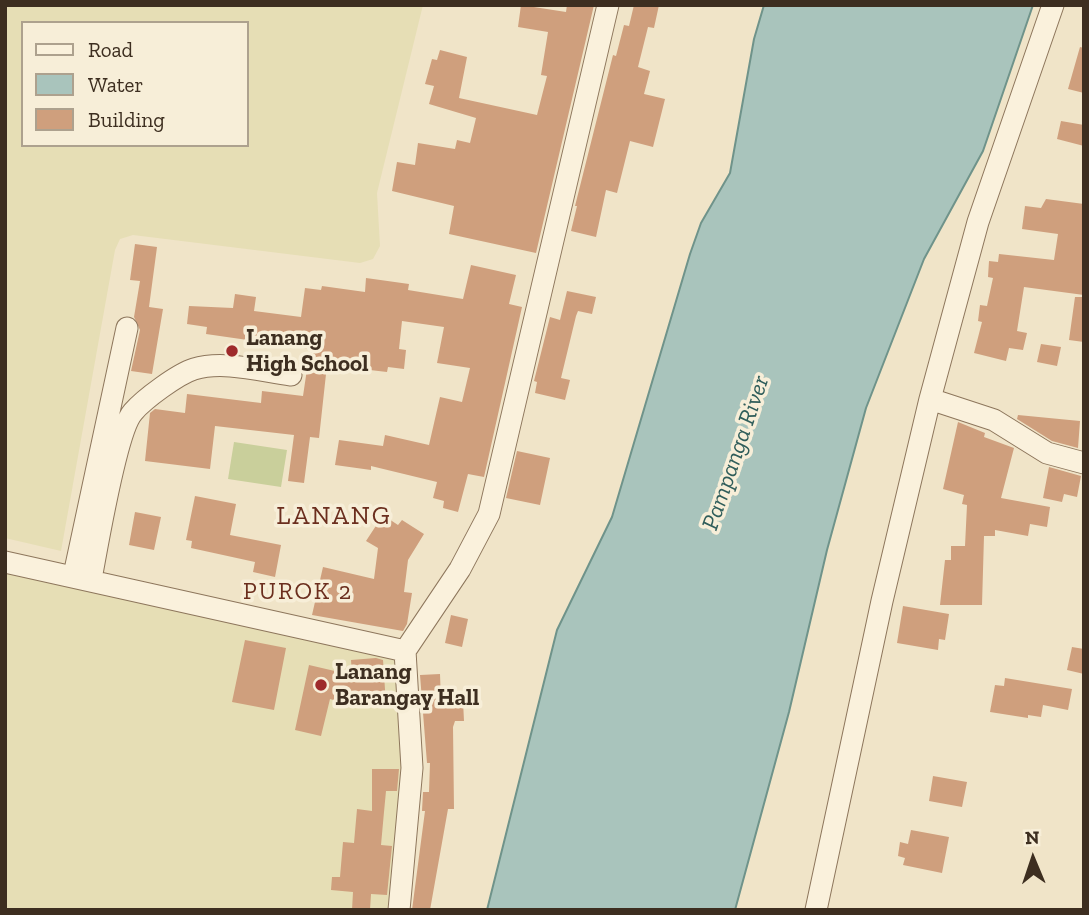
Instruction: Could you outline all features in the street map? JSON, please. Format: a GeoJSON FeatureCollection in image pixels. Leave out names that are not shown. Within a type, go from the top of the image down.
{"type":"FeatureCollection","features":[{"type":"Feature","properties":{"kind":"street"},"geometry":{"type":"LineString","coordinates":[[399,910],[412,768],[405,651],[460,569],[489,513],[608,5]]}},
{"type":"Feature","properties":{"kind":"street"},"geometry":{"type":"LineString","coordinates":[[816,910],[882,601],[930,398],[978,222],[1053,5]]}},
{"type":"Feature","properties":{"kind":"street"},"geometry":{"type":"LineString","coordinates":[[82,577],[127,328]]}},
{"type":"Feature","properties":{"kind":"street"},"geometry":{"type":"LineString","coordinates":[[82,577],[133,412],[176,378],[194,369],[214,366],[291,375]]}},
{"type":"Feature","properties":{"kind":"street"},"geometry":{"type":"LineString","coordinates":[[930,398],[994,420],[1047,453],[1084,463]]}},
{"type":"Feature","properties":{"kind":"street"},"geometry":{"type":"LineString","coordinates":[[5,562],[405,651]]}},
{"type":"Feature","properties":{"kind":"shaded area"},"geometry":{"type":"Polygon","coordinates":[[[5,5],[423,5],[377,193],[380,246],[373,259],[360,263],[133,235],[120,239],[115,250],[61,551],[5,538],[5,5]]]}},
{"type":"Feature","properties":{"kind":"shaded area"},"geometry":{"type":"Polygon","coordinates":[[[5,571],[398,659],[406,725],[395,910],[5,910],[5,571]]]}},
{"type":"Feature","properties":{"kind":"green space"},"geometry":{"type":"Polygon","coordinates":[[[234,442],[287,450],[281,487],[228,479],[234,442]]]}},
{"type":"Feature","properties":{"kind":"water","name":"Pampanga River"},"geometry":{"type":"Polygon","coordinates":[[[764,5],[1033,5],[983,151],[924,259],[866,408],[827,550],[789,712],[735,910],[487,910],[557,630],[612,517],[690,254],[701,223],[730,173],[754,39],[764,5]]]}},
{"type":"Feature","properties":{"kind":"building"},"geometry":{"type":"Polygon","coordinates":[[[521,5],[566,12],[567,5],[594,5],[536,253],[449,234],[454,206],[392,191],[397,162],[415,165],[418,143],[455,149],[457,140],[470,143],[476,118],[429,104],[434,86],[425,84],[432,59],[437,60],[440,50],[467,57],[459,98],[537,115],[547,76],[541,75],[548,32],[518,27],[521,5]]]}},
{"type":"Feature","properties":{"kind":"building"},"geometry":{"type":"Polygon","coordinates":[[[634,5],[659,5],[654,28],[648,27],[638,67],[650,71],[644,94],[665,99],[653,147],[630,141],[617,193],[606,190],[596,237],[571,231],[575,206],[613,55],[616,56],[624,25],[629,26],[634,5]]]}},
{"type":"Feature","properties":{"kind":"building"},"geometry":{"type":"Polygon","coordinates":[[[1080,47],[1084,48],[1084,93],[1068,89],[1080,47]]]}},
{"type":"Feature","properties":{"kind":"building"},"geometry":{"type":"Polygon","coordinates":[[[1061,121],[1084,125],[1084,146],[1057,139],[1061,121]]]}},
{"type":"Feature","properties":{"kind":"building"},"geometry":{"type":"Polygon","coordinates":[[[1046,199],[1084,204],[1084,295],[1024,287],[1017,331],[1027,333],[1023,350],[1009,348],[1006,361],[974,353],[982,322],[978,321],[980,305],[987,306],[993,278],[988,277],[989,261],[998,262],[999,254],[1054,260],[1058,234],[1022,229],[1025,206],[1041,208],[1046,199]]]}},
{"type":"Feature","properties":{"kind":"building"},"geometry":{"type":"Polygon","coordinates":[[[135,244],[157,247],[149,307],[163,309],[152,374],[131,371],[140,330],[134,317],[140,281],[130,280],[135,244]]]}},
{"type":"Feature","properties":{"kind":"building"},"geometry":{"type":"Polygon","coordinates":[[[471,265],[516,275],[509,304],[522,307],[484,477],[468,474],[458,512],[443,508],[444,501],[433,498],[437,482],[371,466],[371,470],[335,465],[339,440],[383,446],[385,435],[429,445],[440,397],[462,402],[470,368],[437,363],[444,327],[402,321],[399,349],[406,350],[404,369],[388,367],[387,372],[327,365],[319,438],[310,437],[304,483],[288,481],[294,435],[215,426],[210,469],[145,461],[150,413],[155,409],[185,413],[187,394],[261,403],[262,391],[303,396],[310,349],[206,334],[207,327],[187,324],[189,306],[233,308],[235,294],[256,297],[254,311],[301,317],[305,288],[321,290],[322,286],[365,292],[366,278],[409,284],[408,290],[463,299],[471,265]]]}},
{"type":"Feature","properties":{"kind":"building"},"geometry":{"type":"Polygon","coordinates":[[[567,291],[596,297],[592,314],[578,311],[576,316],[561,378],[570,380],[565,400],[535,393],[537,382],[534,381],[550,317],[560,320],[567,291]]]}},
{"type":"Feature","properties":{"kind":"building"},"geometry":{"type":"Polygon","coordinates":[[[1075,297],[1084,297],[1084,342],[1069,340],[1075,297]]]}},
{"type":"Feature","properties":{"kind":"building"},"geometry":{"type":"Polygon","coordinates":[[[1041,344],[1061,347],[1057,366],[1037,362],[1041,344]]]}},
{"type":"Feature","properties":{"kind":"building"},"geometry":{"type":"Polygon","coordinates":[[[1018,415],[1080,421],[1078,448],[1052,441],[1017,419],[1018,415]]]}},
{"type":"Feature","properties":{"kind":"building"},"geometry":{"type":"Polygon","coordinates":[[[958,422],[985,433],[984,437],[1014,448],[1001,498],[1050,507],[1047,527],[1030,524],[1028,536],[995,530],[995,536],[984,536],[982,605],[940,605],[945,560],[951,560],[951,546],[965,546],[967,505],[962,504],[964,495],[943,489],[958,422]]]}},
{"type":"Feature","properties":{"kind":"building"},"geometry":{"type":"Polygon","coordinates":[[[517,451],[550,458],[540,505],[506,498],[517,451]]]}},
{"type":"Feature","properties":{"kind":"building"},"geometry":{"type":"Polygon","coordinates":[[[1049,467],[1081,476],[1077,497],[1064,494],[1062,502],[1043,498],[1049,467]]]}},
{"type":"Feature","properties":{"kind":"building"},"geometry":{"type":"Polygon","coordinates":[[[195,496],[236,504],[230,535],[281,545],[275,577],[253,572],[255,562],[191,548],[192,541],[186,540],[195,496]]]}},
{"type":"Feature","properties":{"kind":"building"},"geometry":{"type":"Polygon","coordinates":[[[135,512],[161,517],[154,550],[129,545],[135,512]]]}},
{"type":"Feature","properties":{"kind":"building"},"geometry":{"type":"Polygon","coordinates":[[[383,515],[398,525],[402,520],[424,534],[408,560],[404,592],[412,593],[407,624],[403,631],[312,615],[323,567],[374,579],[378,548],[366,541],[383,515]]]}},
{"type":"Feature","properties":{"kind":"building"},"geometry":{"type":"Polygon","coordinates":[[[903,606],[949,614],[945,640],[939,639],[938,650],[897,643],[903,606]]]}},
{"type":"Feature","properties":{"kind":"building"},"geometry":{"type":"Polygon","coordinates":[[[451,615],[468,619],[462,647],[445,643],[451,615]]]}},
{"type":"Feature","properties":{"kind":"building"},"geometry":{"type":"Polygon","coordinates":[[[245,640],[286,648],[274,710],[232,702],[245,640]]]}},
{"type":"Feature","properties":{"kind":"building"},"geometry":{"type":"Polygon","coordinates":[[[1072,647],[1084,649],[1084,674],[1067,670],[1072,647]]]}},
{"type":"Feature","properties":{"kind":"building"},"geometry":{"type":"Polygon","coordinates":[[[351,660],[383,660],[386,704],[355,706],[330,699],[321,736],[295,730],[309,665],[352,675],[351,660]]]}},
{"type":"Feature","properties":{"kind":"building"},"geometry":{"type":"Polygon","coordinates":[[[440,674],[441,702],[463,701],[464,721],[455,721],[453,727],[454,809],[448,809],[430,910],[412,910],[425,811],[422,811],[423,792],[429,792],[430,763],[427,763],[420,675],[440,674]]]}},
{"type":"Feature","properties":{"kind":"building"},"geometry":{"type":"Polygon","coordinates":[[[1005,678],[1072,689],[1068,710],[1043,705],[1041,717],[1028,715],[1028,718],[990,712],[995,685],[1004,686],[1005,678]]]}},
{"type":"Feature","properties":{"kind":"building"},"geometry":{"type":"Polygon","coordinates":[[[372,769],[399,769],[397,791],[386,791],[384,812],[381,845],[392,846],[387,895],[371,894],[370,910],[352,910],[353,892],[331,890],[332,877],[340,877],[343,842],[354,843],[357,809],[372,811],[372,769]]]}},
{"type":"Feature","properties":{"kind":"building"},"geometry":{"type":"Polygon","coordinates":[[[933,776],[967,782],[962,807],[929,801],[933,776]]]}},
{"type":"Feature","properties":{"kind":"building"},"geometry":{"type":"Polygon","coordinates":[[[911,830],[949,837],[942,873],[903,865],[905,858],[898,856],[900,842],[908,844],[911,830]]]}},
{"type":"Feature","properties":{"kind":"place","name":"Lanang High School"},"geometry":{"type":"Point","coordinates":[232,351]}},
{"type":"Feature","properties":{"kind":"place","name":"Lanang Barangay Hall"},"geometry":{"type":"Point","coordinates":[321,685]}},
{"type":"Feature","properties":{"kind":"district","name":"LANANG"},"geometry":{"type":"Point","coordinates":[334,517]}},
{"type":"Feature","properties":{"kind":"district","name":"PUROK 2"},"geometry":{"type":"Point","coordinates":[298,592]}}]}
